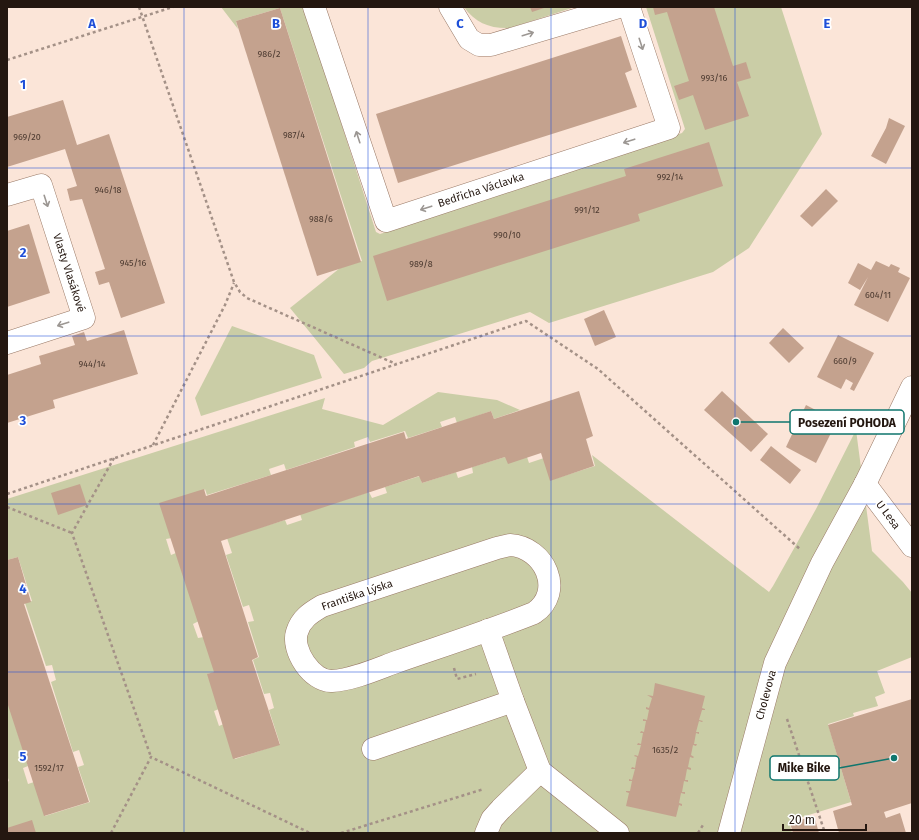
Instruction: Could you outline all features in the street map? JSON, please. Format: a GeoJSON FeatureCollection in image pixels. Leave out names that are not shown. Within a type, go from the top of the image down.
{"type":"FeatureCollection","features":[{"type":"Feature","properties":{"kind":"street","name":"Bedřicha Václavka"},"geometry":{"type":"LineString","coordinates":[[314,7],[386,221],[669,128],[629,7]]}},
{"type":"Feature","properties":{"kind":"street"},"geometry":{"type":"LineString","coordinates":[[450,7],[468,39],[479,45],[491,46],[619,7]]}},
{"type":"Feature","properties":{"kind":"street","name":"Vlasty Vlasákové"},"geometry":{"type":"LineString","coordinates":[[7,195],[41,184],[84,318],[7,343]]}},
{"type":"Feature","properties":{"kind":"street","name":"Cholevova"},"geometry":{"type":"LineString","coordinates":[[729,833],[775,663],[822,563],[865,484],[912,387]]}},
{"type":"Feature","properties":{"kind":"street","name":"U Lesa"},"geometry":{"type":"LineString","coordinates":[[865,484],[912,546]]}},
{"type":"Feature","properties":{"kind":"street","name":"Františka Lýska"},"geometry":{"type":"LineString","coordinates":[[510,545],[525,548],[540,560],[547,572],[549,587],[545,601],[540,609],[534,613],[447,645],[360,675],[330,682],[319,679],[305,664],[298,646],[297,633],[300,625],[306,617],[322,606],[497,548],[510,545]]}},
{"type":"Feature","properties":{"kind":"street"},"geometry":{"type":"LineString","coordinates":[[488,630],[540,771],[618,833]]}},
{"type":"Feature","properties":{"kind":"street"},"geometry":{"type":"LineString","coordinates":[[372,749],[513,701]]}},
{"type":"Feature","properties":{"kind":"street"},"geometry":{"type":"LineString","coordinates":[[486,833],[492,819],[540,771]]}},
{"type":"Feature","properties":{"kind":"path"},"geometry":{"type":"LineString","coordinates":[[139,7],[234,282],[240,292],[247,298],[397,364]]}},
{"type":"Feature","properties":{"kind":"path"},"geometry":{"type":"LineString","coordinates":[[7,60],[173,7]]}},
{"type":"Feature","properties":{"kind":"path"},"geometry":{"type":"LineString","coordinates":[[153,445],[225,305],[234,282]]}},
{"type":"Feature","properties":{"kind":"path"},"geometry":{"type":"LineString","coordinates":[[7,494],[526,321],[598,369],[803,552],[822,563]]}},
{"type":"Feature","properties":{"kind":"path"},"geometry":{"type":"LineString","coordinates":[[114,458],[72,533],[151,757],[310,833]]}},
{"type":"Feature","properties":{"kind":"path"},"geometry":{"type":"LineString","coordinates":[[7,507],[72,533]]}},
{"type":"Feature","properties":{"kind":"path"},"geometry":{"type":"LineString","coordinates":[[447,645],[457,679],[482,672]]}},
{"type":"Feature","properties":{"kind":"path"},"geometry":{"type":"LineString","coordinates":[[786,714],[825,833]]}},
{"type":"Feature","properties":{"kind":"path"},"geometry":{"type":"LineString","coordinates":[[111,833],[151,757]]}},
{"type":"Feature","properties":{"kind":"path"},"geometry":{"type":"LineString","coordinates":[[341,833],[488,788]]}},
{"type":"Feature","properties":{"kind":"green space"},"geometry":{"type":"Polygon","coordinates":[[[221,7],[304,7],[376,232],[380,234],[682,133],[685,129],[646,7],[781,7],[822,134],[749,248],[713,272],[549,323],[530,312],[372,361],[364,368],[344,374],[290,308],[340,268],[362,261],[280,8],[236,21],[238,29],[221,7]]]}},
{"type":"Feature","properties":{"kind":"green space"},"geometry":{"type":"Polygon","coordinates":[[[464,7],[575,7],[510,28],[503,28],[490,26],[478,21],[468,13],[464,7]]]}},
{"type":"Feature","properties":{"kind":"green space"},"geometry":{"type":"Polygon","coordinates":[[[232,326],[314,355],[322,378],[201,416],[195,398],[232,326]]]}},
{"type":"Feature","properties":{"kind":"green space"},"geometry":{"type":"Polygon","coordinates":[[[438,392],[497,400],[520,410],[494,419],[491,411],[457,423],[455,417],[440,422],[442,427],[408,438],[405,431],[370,442],[368,437],[354,442],[355,447],[286,470],[284,464],[269,469],[271,475],[207,495],[205,489],[172,538],[166,539],[171,555],[176,553],[199,621],[193,624],[198,638],[204,637],[215,672],[208,674],[219,709],[214,711],[219,726],[224,724],[235,759],[280,744],[269,710],[274,708],[270,693],[264,694],[253,660],[259,657],[248,622],[254,621],[249,605],[243,607],[226,555],[232,553],[227,538],[285,520],[287,525],[302,520],[300,514],[369,492],[372,498],[387,493],[385,487],[420,476],[422,483],[456,472],[458,478],[473,473],[472,467],[505,457],[527,457],[529,463],[544,458],[551,480],[595,466],[592,455],[769,592],[816,509],[856,430],[872,551],[912,593],[912,657],[877,671],[885,693],[875,697],[878,706],[853,713],[854,716],[828,724],[851,802],[789,821],[792,833],[7,833],[7,782],[9,781],[7,775],[7,699],[28,766],[23,768],[28,784],[34,782],[45,816],[90,802],[78,767],[84,765],[79,750],[73,752],[51,682],[56,680],[52,665],[46,666],[25,603],[32,601],[18,557],[7,560],[7,499],[325,398],[322,409],[383,425],[438,392]]]}},
{"type":"Feature","properties":{"kind":"building"},"geometry":{"type":"Polygon","coordinates":[[[530,7],[547,7],[532,12],[530,7]]]}},
{"type":"Feature","properties":{"kind":"building"},"geometry":{"type":"Polygon","coordinates":[[[653,7],[714,7],[733,66],[746,62],[751,78],[737,82],[749,116],[705,130],[693,95],[679,100],[674,86],[689,81],[667,12],[655,15],[653,7]]]}},
{"type":"Feature","properties":{"kind":"building"},"geometry":{"type":"Polygon","coordinates":[[[280,8],[361,262],[317,276],[236,21],[280,8]]]}},
{"type":"Feature","properties":{"kind":"building"},"geometry":{"type":"Polygon","coordinates":[[[621,36],[632,70],[625,73],[637,107],[398,183],[376,114],[621,36]]]}},
{"type":"Feature","properties":{"kind":"building"},"geometry":{"type":"Polygon","coordinates":[[[63,100],[77,145],[109,134],[165,303],[121,318],[109,282],[99,285],[95,272],[105,269],[82,199],[70,201],[67,189],[77,186],[65,149],[7,167],[7,117],[63,100]]]}},
{"type":"Feature","properties":{"kind":"building"},"geometry":{"type":"Polygon","coordinates":[[[889,118],[905,126],[886,164],[871,156],[886,128],[889,118]]]}},
{"type":"Feature","properties":{"kind":"building"},"geometry":{"type":"Polygon","coordinates":[[[709,142],[723,186],[638,214],[640,221],[387,301],[373,256],[626,176],[624,169],[709,142]]]}},
{"type":"Feature","properties":{"kind":"building"},"geometry":{"type":"Polygon","coordinates":[[[826,189],[838,201],[812,227],[800,216],[826,189]]]}},
{"type":"Feature","properties":{"kind":"building"},"geometry":{"type":"Polygon","coordinates":[[[29,224],[50,293],[7,307],[7,231],[29,224]]]}},
{"type":"Feature","properties":{"kind":"building"},"geometry":{"type":"Polygon","coordinates":[[[876,261],[889,267],[891,264],[900,268],[898,272],[910,278],[888,322],[854,305],[868,277],[860,290],[848,283],[858,263],[871,270],[876,261]]]}},
{"type":"Feature","properties":{"kind":"building"},"geometry":{"type":"Polygon","coordinates":[[[604,310],[616,337],[595,346],[584,319],[604,310]]]}},
{"type":"Feature","properties":{"kind":"building"},"geometry":{"type":"Polygon","coordinates":[[[783,328],[804,348],[789,363],[769,343],[783,328]]]}},
{"type":"Feature","properties":{"kind":"building"},"geometry":{"type":"Polygon","coordinates":[[[124,330],[138,374],[53,400],[55,408],[7,423],[7,375],[41,364],[39,356],[75,345],[72,336],[84,332],[87,341],[124,330]]]}},
{"type":"Feature","properties":{"kind":"building"},"geometry":{"type":"Polygon","coordinates":[[[838,335],[874,353],[854,391],[850,389],[853,383],[846,379],[841,389],[817,377],[838,335]]]}},
{"type":"Feature","properties":{"kind":"building"},"geometry":{"type":"Polygon","coordinates":[[[579,391],[593,436],[586,439],[594,466],[550,481],[541,453],[508,464],[505,457],[422,483],[419,476],[221,541],[258,657],[252,660],[280,745],[233,759],[207,674],[214,672],[159,503],[204,489],[206,496],[404,432],[406,439],[491,411],[494,419],[579,391]]]}},
{"type":"Feature","properties":{"kind":"building"},"geometry":{"type":"Polygon","coordinates":[[[722,391],[768,434],[751,452],[704,410],[722,391]]]}},
{"type":"Feature","properties":{"kind":"building"},"geometry":{"type":"Polygon","coordinates":[[[806,405],[837,421],[816,463],[786,447],[806,405]]]}},
{"type":"Feature","properties":{"kind":"building"},"geometry":{"type":"Polygon","coordinates":[[[771,446],[801,470],[790,484],[760,460],[771,446]]]}},
{"type":"Feature","properties":{"kind":"building"},"geometry":{"type":"Polygon","coordinates":[[[80,484],[87,505],[58,515],[51,493],[80,484]]]}},
{"type":"Feature","properties":{"kind":"building"},"geometry":{"type":"Polygon","coordinates":[[[18,557],[31,602],[24,604],[89,802],[44,816],[7,702],[7,560],[18,557]]]}},
{"type":"Feature","properties":{"kind":"building"},"geometry":{"type":"Polygon","coordinates":[[[655,683],[705,696],[702,708],[705,710],[702,710],[699,720],[703,721],[699,721],[696,732],[699,732],[699,734],[696,733],[694,744],[697,744],[696,746],[693,745],[691,755],[694,757],[690,757],[688,767],[691,768],[691,770],[687,769],[685,780],[688,780],[688,782],[684,781],[682,792],[685,792],[685,794],[681,793],[679,803],[682,804],[682,806],[679,805],[676,817],[626,806],[629,793],[626,791],[630,791],[632,781],[629,781],[629,779],[632,780],[635,769],[631,769],[632,767],[635,768],[637,757],[634,756],[638,756],[641,745],[637,745],[638,743],[641,744],[643,733],[640,733],[641,731],[644,732],[646,721],[643,721],[643,719],[647,720],[649,710],[646,709],[646,707],[649,708],[652,698],[647,695],[653,696],[655,683]]]}},
{"type":"Feature","properties":{"kind":"building"},"geometry":{"type":"Polygon","coordinates":[[[912,699],[912,803],[884,812],[886,818],[900,813],[906,833],[839,833],[833,811],[852,805],[828,725],[912,699]]]}},
{"type":"Feature","properties":{"kind":"building"},"geometry":{"type":"Polygon","coordinates":[[[814,816],[819,833],[793,833],[790,823],[814,816]]]}},
{"type":"Feature","properties":{"kind":"building"},"geometry":{"type":"Polygon","coordinates":[[[32,820],[36,833],[7,833],[7,828],[32,820]]]}},
{"type":"Feature","properties":{"kind":"place","name":"Posezení POHODA"},"geometry":{"type":"Point","coordinates":[736,422]}},
{"type":"Feature","properties":{"kind":"place","name":"Mike Bike"},"geometry":{"type":"Point","coordinates":[894,758]}}]}
